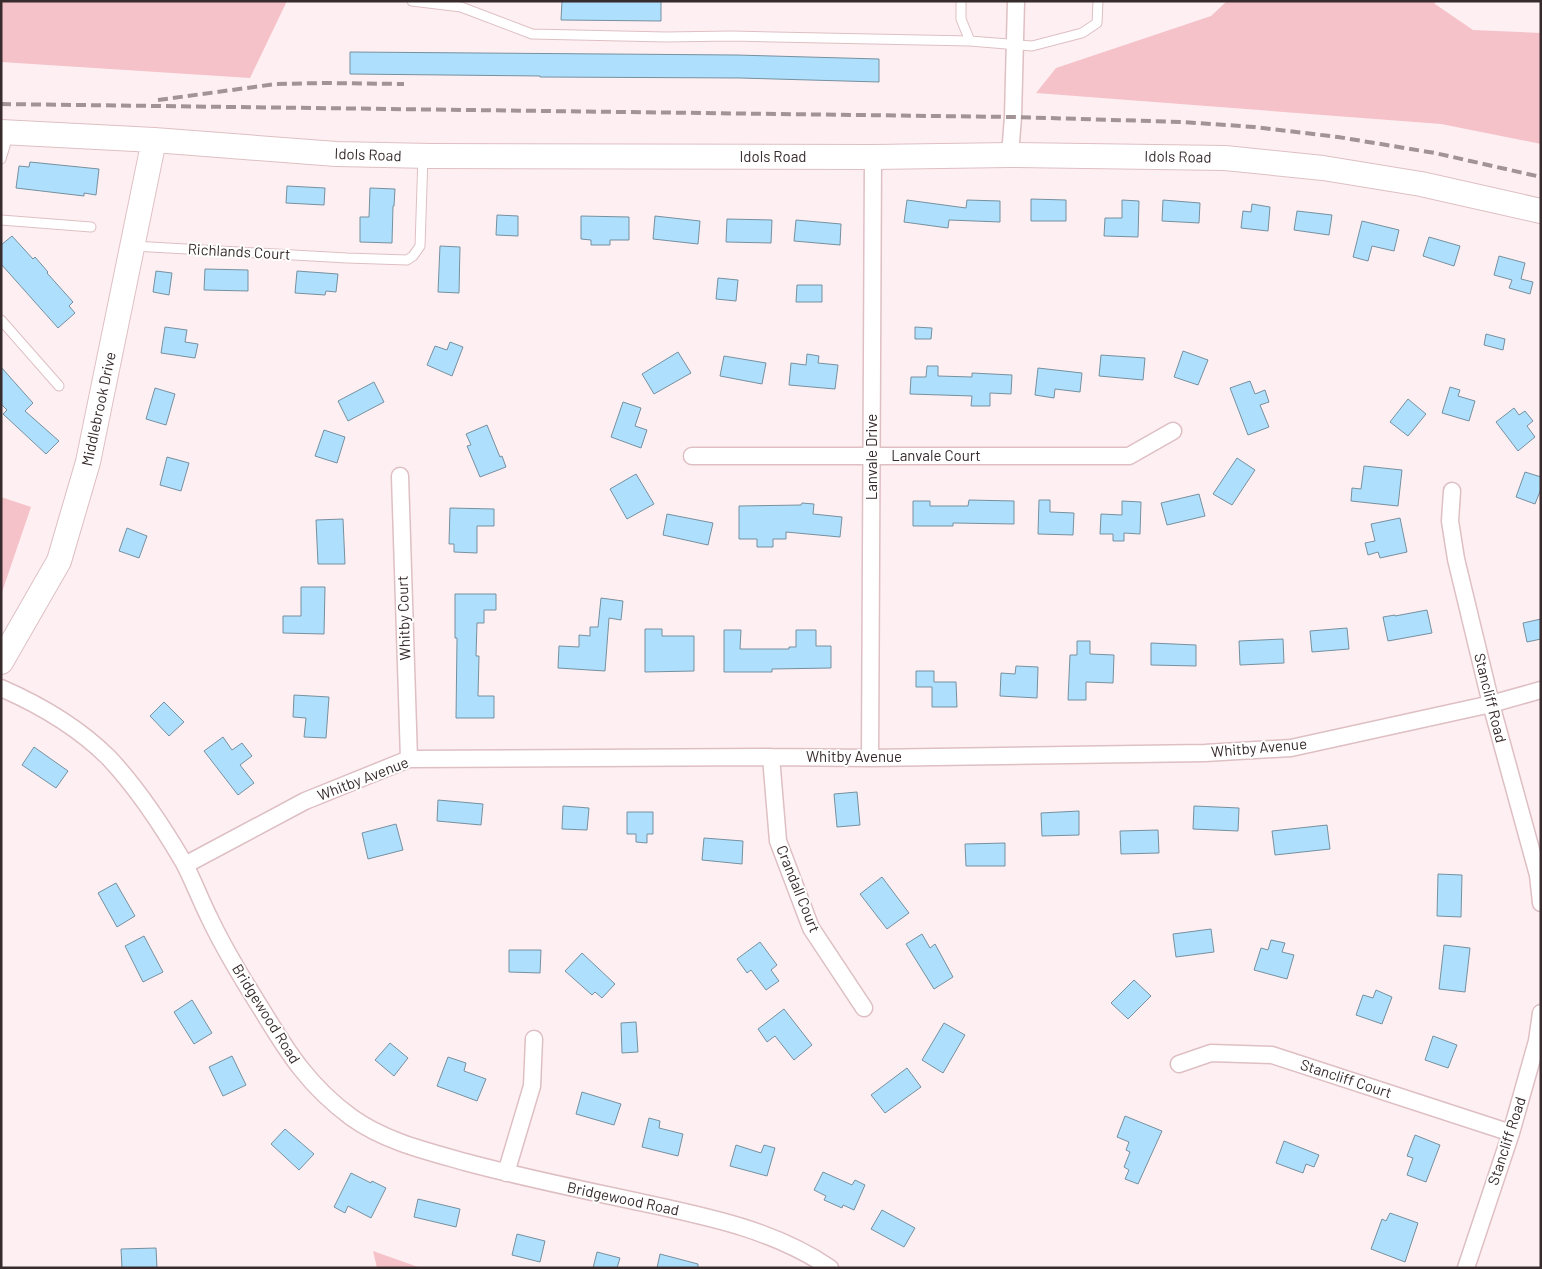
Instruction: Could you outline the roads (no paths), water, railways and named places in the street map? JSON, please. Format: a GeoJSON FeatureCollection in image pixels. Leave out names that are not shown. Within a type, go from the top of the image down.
{"type":"FeatureCollection","features":[{"type":"Feature","properties":{"kind":"street"},"geometry":{"type":"LineString","coordinates":[[1010,155],[1016,1]]}},
{"type":"Feature","properties":{"kind":"street","name":"Idols Road"},"geometry":{"type":"LineString","coordinates":[[5,132],[154,140],[336,154],[423,156],[1010,155],[1225,158],[1304,166],[1421,184],[1541,211]]}},
{"type":"Feature","properties":{"kind":"street","name":"Middlebrook Drive"},"geometry":{"type":"LineString","coordinates":[[1,662],[59,562],[88,462],[154,140]]}},
{"type":"Feature","properties":{"kind":"street","name":"Lanvale Drive"},"geometry":{"type":"LineString","coordinates":[[870,758],[873,156]]}},
{"type":"Feature","properties":{"kind":"street","name":"Lanvale Court"},"geometry":{"type":"LineString","coordinates":[[692,456],[1129,456],[1173,431]]}},
{"type":"Feature","properties":{"kind":"street","name":"Whitby Court"},"geometry":{"type":"LineString","coordinates":[[400,476],[409,759]]}},
{"type":"Feature","properties":{"kind":"street","name":"Stancliff Road"},"geometry":{"type":"LineString","coordinates":[[1452,491],[1450,521],[1456,559],[1491,704],[1538,875],[1541,903]]}},
{"type":"Feature","properties":{"kind":"street","name":"Bridgewood Road"},"geometry":{"type":"LineString","coordinates":[[1,688],[19,696],[70,726],[91,741],[110,759],[135,789],[185,865],[209,918],[243,980],[288,1053],[326,1096],[352,1117],[374,1131],[441,1155],[506,1173],[741,1226],[772,1236],[801,1250],[830,1268]]}},
{"type":"Feature","properties":{"kind":"street","name":"Whitby Avenue"},"geometry":{"type":"LineString","coordinates":[[185,865],[305,800],[409,759],[870,758],[1205,752],[1291,748],[1491,704],[1541,690]]}},
{"type":"Feature","properties":{"kind":"street","name":"Crandall Court"},"geometry":{"type":"LineString","coordinates":[[771,757],[778,841],[812,928],[864,1008]]}},
{"type":"Feature","properties":{"kind":"street","name":"Stancliff Road"},"geometry":{"type":"LineString","coordinates":[[1466,1268],[1511,1133],[1538,1041],[1541,1013]]}},
{"type":"Feature","properties":{"kind":"street"},"geometry":{"type":"LineString","coordinates":[[506,1173],[532,1086],[534,1039]]}},
{"type":"Feature","properties":{"kind":"street","name":"Stancliff Court"},"geometry":{"type":"LineString","coordinates":[[1179,1064],[1211,1053],[1272,1055],[1511,1133]]}},
{"type":"Feature","properties":{"kind":"lane"},"geometry":{"type":"LineString","coordinates":[[412,1],[461,7],[532,34],[666,38],[731,36],[970,41],[1032,46],[1082,33],[1097,23],[1098,1]]}},
{"type":"Feature","properties":{"kind":"lane"},"geometry":{"type":"LineString","coordinates":[[961,1],[961,19],[970,41]]}},
{"type":"Feature","properties":{"kind":"lane"},"geometry":{"type":"LineString","coordinates":[[1,159],[5,132]]}},
{"type":"Feature","properties":{"kind":"lane","name":"Richlands Court"},"geometry":{"type":"LineString","coordinates":[[132,246],[407,260],[413,256],[420,246],[423,156]]}},
{"type":"Feature","properties":{"kind":"lane"},"geometry":{"type":"LineString","coordinates":[[1,220],[91,226]]}},
{"type":"Feature","properties":{"kind":"lane"},"geometry":{"type":"LineString","coordinates":[[1,320],[59,386]]}},
{"type":"Feature","properties":{"kind":"railway"},"geometry":{"type":"LineString","coordinates":[[158,100],[276,84],[404,84]]}},
{"type":"Feature","properties":{"kind":"railway"},"geometry":{"type":"LineString","coordinates":[[1,104],[1013,117],[1183,122],[1254,127],[1338,137],[1435,153],[1541,177]]}}]}
